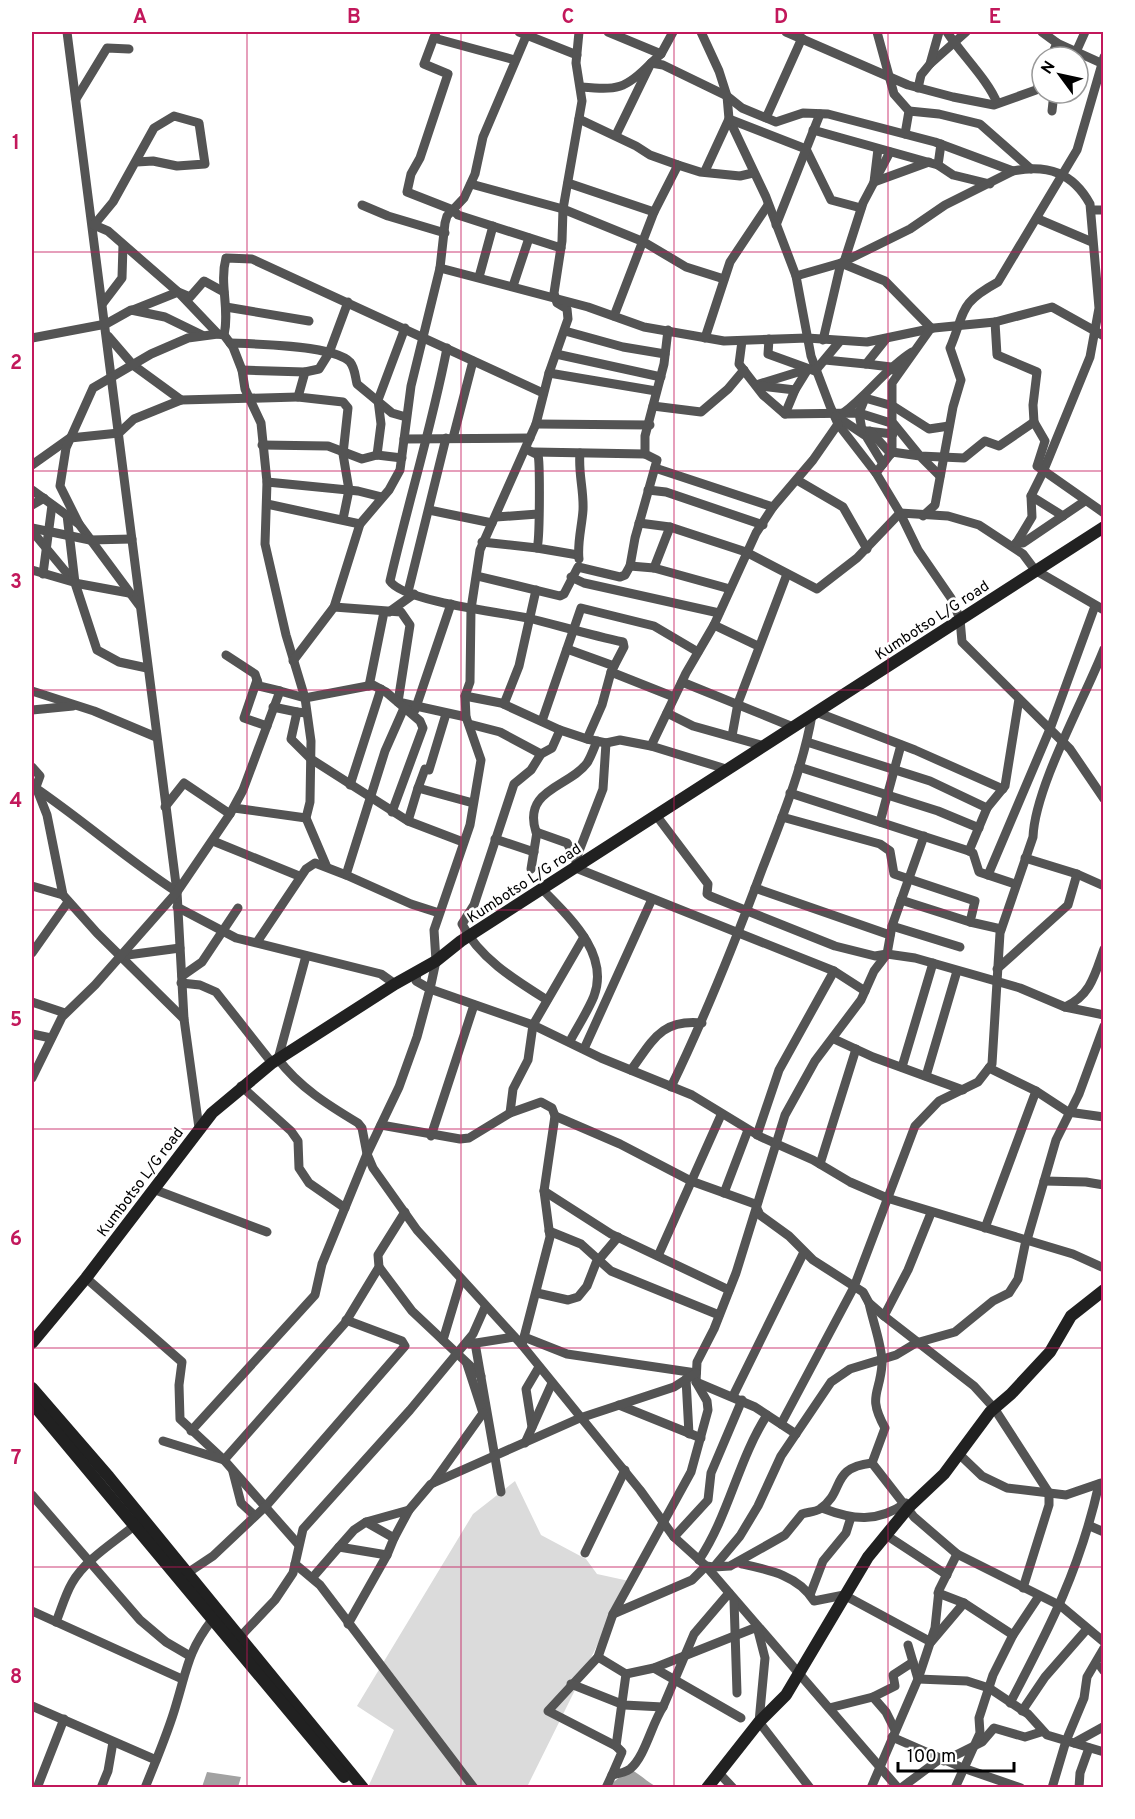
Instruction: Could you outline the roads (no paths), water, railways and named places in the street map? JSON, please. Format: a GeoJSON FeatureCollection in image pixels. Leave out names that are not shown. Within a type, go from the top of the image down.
{"type":"FeatureCollection","features":[{"type":"Feature","properties":{"kind":"street"},"geometry":{"type":"LineString","coordinates":[[68,32],[177,892],[184,1019],[199,1128]]}},
{"type":"Feature","properties":{"kind":"street"},"geometry":{"type":"LineString","coordinates":[[191,1431],[315,1295],[322,1264],[410,1057],[430,989],[436,961],[434,930],[470,825],[481,760],[467,721],[465,696],[470,682],[471,609],[482,542],[530,450],[530,438],[569,314],[555,298],[554,282],[561,248],[563,209],[579,119],[581,87],[576,63],[579,32]]}},
{"type":"Feature","properties":{"kind":"street"},"geometry":{"type":"LineString","coordinates":[[608,32],[662,54]]}},
{"type":"Feature","properties":{"kind":"street"},"geometry":{"type":"LineString","coordinates":[[581,87],[611,90],[628,85],[662,54],[673,32]]}},
{"type":"Feature","properties":{"kind":"street"},"geometry":{"type":"LineString","coordinates":[[700,32],[719,71],[727,96],[729,119],[796,276],[806,320],[812,370],[838,414],[891,453],[920,456],[964,458],[985,441],[999,446],[1034,423]]}},
{"type":"Feature","properties":{"kind":"street"},"geometry":{"type":"LineString","coordinates":[[786,32],[888,77],[953,97],[997,103],[1030,92]]}},
{"type":"Feature","properties":{"kind":"street"},"geometry":{"type":"LineString","coordinates":[[876,32],[894,94],[909,111],[939,114],[980,124],[1031,169]]}},
{"type":"Feature","properties":{"kind":"street"},"geometry":{"type":"LineString","coordinates":[[880,44],[886,32]]}},
{"type":"Feature","properties":{"kind":"street"},"geometry":{"type":"LineString","coordinates":[[930,64],[939,32]]}},
{"type":"Feature","properties":{"kind":"street"},"geometry":{"type":"LineString","coordinates":[[946,32],[977,73],[992,87],[997,103]]}},
{"type":"Feature","properties":{"kind":"street"},"geometry":{"type":"LineString","coordinates":[[918,88],[921,75],[930,64],[966,32]]}},
{"type":"Feature","properties":{"kind":"street"},"geometry":{"type":"LineString","coordinates":[[1042,32],[1061,45]]}},
{"type":"Feature","properties":{"kind":"street"},"geometry":{"type":"LineString","coordinates":[[293,661],[334,607],[360,524],[396,481],[402,458],[406,417],[423,336],[441,268],[445,223],[464,198],[471,184],[483,137],[515,60],[523,33],[577,55]]}},
{"type":"Feature","properties":{"kind":"street"},"geometry":{"type":"LineString","coordinates":[[515,60],[435,35],[424,64],[448,74],[420,158],[411,174],[407,192],[453,210],[458,215],[561,248]]}},
{"type":"Feature","properties":{"kind":"street"},"geometry":{"type":"LineString","coordinates":[[766,118],[801,38]]}},
{"type":"Feature","properties":{"kind":"street"},"geometry":{"type":"LineString","coordinates":[[76,99],[107,48],[129,49]]}},
{"type":"Feature","properties":{"kind":"street"},"geometry":{"type":"LineString","coordinates":[[923,516],[935,505],[949,426],[961,380],[950,348],[962,311],[969,300],[998,282],[1038,219],[1077,150],[1102,60]]}},
{"type":"Feature","properties":{"kind":"street"},"geometry":{"type":"LineString","coordinates":[[651,63],[663,65],[727,96],[742,108],[776,122],[803,113],[820,114],[941,144],[1013,171]]}},
{"type":"Feature","properties":{"kind":"street"},"geometry":{"type":"LineString","coordinates":[[616,135],[651,63]]}},
{"type":"Feature","properties":{"kind":"street"},"geometry":{"type":"LineString","coordinates":[[1052,111],[1053,105]]}},
{"type":"Feature","properties":{"kind":"street"},"geometry":{"type":"LineString","coordinates":[[905,134],[909,111]]}},
{"type":"Feature","properties":{"kind":"street"},"geometry":{"type":"LineString","coordinates":[[776,225],[820,114]]}},
{"type":"Feature","properties":{"kind":"street"},"geometry":{"type":"LineString","coordinates":[[94,225],[113,202],[154,128],[174,116],[199,123],[205,164],[177,166],[153,161],[137,162]]}},
{"type":"Feature","properties":{"kind":"street"},"geometry":{"type":"LineString","coordinates":[[579,119],[616,135],[650,155],[678,165],[740,176],[753,173]]}},
{"type":"Feature","properties":{"kind":"street"},"geometry":{"type":"LineString","coordinates":[[729,119],[806,149],[831,200],[861,208]]}},
{"type":"Feature","properties":{"kind":"street"},"geometry":{"type":"LineString","coordinates":[[705,171],[729,119]]}},
{"type":"Feature","properties":{"kind":"street"},"geometry":{"type":"LineString","coordinates":[[813,130],[933,164],[953,175],[990,184]]}},
{"type":"Feature","properties":{"kind":"street"},"geometry":{"type":"LineString","coordinates":[[933,164],[941,144]]}},
{"type":"Feature","properties":{"kind":"street"},"geometry":{"type":"LineString","coordinates":[[874,182],[878,148]]}},
{"type":"Feature","properties":{"kind":"street"},"geometry":{"type":"LineString","coordinates":[[823,340],[842,263],[861,208],[890,152]]}},
{"type":"Feature","properties":{"kind":"street"},"geometry":{"type":"LineString","coordinates":[[874,182],[933,164]]}},
{"type":"Feature","properties":{"kind":"street"},"geometry":{"type":"LineString","coordinates":[[614,316],[654,212],[678,165]]}},
{"type":"Feature","properties":{"kind":"street"},"geometry":{"type":"LineString","coordinates":[[796,276],[842,263],[910,229],[945,205],[1013,171],[1031,169],[1064,173],[1083,191],[1091,210],[1092,242],[1099,259],[1099,308],[1090,357],[1031,496],[1032,517],[1015,545]]}},
{"type":"Feature","properties":{"kind":"street"},"geometry":{"type":"LineString","coordinates":[[568,183],[654,212]]}},
{"type":"Feature","properties":{"kind":"street"},"geometry":{"type":"LineString","coordinates":[[471,184],[563,209],[644,242],[686,267],[724,279]]}},
{"type":"Feature","properties":{"kind":"street"},"geometry":{"type":"LineString","coordinates":[[362,205],[445,233]]}},
{"type":"Feature","properties":{"kind":"street"},"geometry":{"type":"LineString","coordinates":[[705,338],[724,279],[736,251],[768,206]]}},
{"type":"Feature","properties":{"kind":"street"},"geometry":{"type":"LineString","coordinates":[[1091,210],[1104,210]]}},
{"type":"Feature","properties":{"kind":"street"},"geometry":{"type":"LineString","coordinates":[[1038,219],[1092,242]]}},
{"type":"Feature","properties":{"kind":"street"},"geometry":{"type":"LineString","coordinates":[[94,225],[104,228],[178,292],[224,337],[242,370],[245,389],[261,423],[267,482],[265,544],[293,661],[305,698],[302,713],[291,739],[311,759],[392,812],[408,821],[463,842]]}},
{"type":"Feature","properties":{"kind":"street"},"geometry":{"type":"LineString","coordinates":[[479,277],[493,226]]}},
{"type":"Feature","properties":{"kind":"street"},"geometry":{"type":"LineString","coordinates":[[513,286],[529,238]]}},
{"type":"Feature","properties":{"kind":"street"},"geometry":{"type":"LineString","coordinates":[[103,303],[122,278],[123,245]]}},
{"type":"Feature","properties":{"kind":"street"},"geometry":{"type":"LineString","coordinates":[[224,337],[226,307],[223,269],[226,258],[235,256],[252,259],[284,271],[543,393]]}},
{"type":"Feature","properties":{"kind":"street"},"geometry":{"type":"LineString","coordinates":[[842,263],[885,281],[931,328]]}},
{"type":"Feature","properties":{"kind":"street"},"geometry":{"type":"LineString","coordinates":[[441,268],[555,298],[644,327],[705,338],[742,341],[807,338],[840,341],[885,339],[931,328],[995,322],[1052,307],[1104,336]]}},
{"type":"Feature","properties":{"kind":"street"},"geometry":{"type":"LineString","coordinates":[[32,338],[106,324],[130,310],[178,292],[190,297],[204,281],[224,292]]}},
{"type":"Feature","properties":{"kind":"street"},"geometry":{"type":"LineString","coordinates":[[242,370],[305,372],[319,369],[329,353],[348,303]]}},
{"type":"Feature","properties":{"kind":"street"},"geometry":{"type":"LineString","coordinates":[[226,307],[309,321]]}},
{"type":"Feature","properties":{"kind":"street"},"geometry":{"type":"LineString","coordinates":[[130,310],[165,317],[203,335],[288,346],[342,356],[354,367],[357,384],[392,413],[406,417]]}},
{"type":"Feature","properties":{"kind":"street"},"geometry":{"type":"LineString","coordinates":[[995,322],[997,355],[1037,372],[1033,405],[1034,423],[1045,441],[1037,466],[1104,513]]}},
{"type":"Feature","properties":{"kind":"street"},"geometry":{"type":"LineString","coordinates":[[377,455],[381,424],[378,400],[405,328]]}},
{"type":"Feature","properties":{"kind":"street"},"geometry":{"type":"LineString","coordinates":[[876,472],[891,453],[892,383],[931,328]]}},
{"type":"Feature","properties":{"kind":"street"},"geometry":{"type":"LineString","coordinates":[[645,454],[645,436],[650,425],[661,377],[668,330]]}},
{"type":"Feature","properties":{"kind":"street"},"geometry":{"type":"LineString","coordinates":[[565,331],[623,347],[665,354]]}},
{"type":"Feature","properties":{"kind":"street"},"geometry":{"type":"LineString","coordinates":[[107,335],[133,365],[181,400]]}},
{"type":"Feature","properties":{"kind":"street"},"geometry":{"type":"LineString","coordinates":[[139,605],[90,540],[60,486],[70,438],[98,382],[112,378],[178,342],[203,335]]}},
{"type":"Feature","properties":{"kind":"street"},"geometry":{"type":"LineString","coordinates":[[769,339],[768,354],[812,370]]}},
{"type":"Feature","properties":{"kind":"street"},"geometry":{"type":"LineString","coordinates":[[866,364],[885,339]]}},
{"type":"Feature","properties":{"kind":"street"},"geometry":{"type":"LineString","coordinates":[[742,341],[739,364],[785,414],[859,413],[893,429],[940,476]]}},
{"type":"Feature","properties":{"kind":"street"},"geometry":{"type":"LineString","coordinates":[[785,414],[795,390],[812,370],[825,360],[840,341]]}},
{"type":"Feature","properties":{"kind":"street"},"geometry":{"type":"LineString","coordinates":[[447,348],[438,396],[424,439],[390,581],[392,585],[411,593],[451,604],[529,619],[623,642],[624,647],[612,669],[602,705],[597,741],[603,789],[576,863]]}},
{"type":"Feature","properties":{"kind":"street"},"geometry":{"type":"LineString","coordinates":[[883,464],[863,431],[859,413],[865,398],[891,367],[916,349]]}},
{"type":"Feature","properties":{"kind":"street"},"geometry":{"type":"LineString","coordinates":[[556,354],[661,377]]}},
{"type":"Feature","properties":{"kind":"street"},"geometry":{"type":"LineString","coordinates":[[825,360],[891,367]]}},
{"type":"Feature","properties":{"kind":"street"},"geometry":{"type":"LineString","coordinates":[[369,686],[386,612],[411,593],[429,510],[474,362]]}},
{"type":"Feature","properties":{"kind":"street"},"geometry":{"type":"LineString","coordinates":[[891,367],[896,378]]}},
{"type":"Feature","properties":{"kind":"street"},"geometry":{"type":"LineString","coordinates":[[653,406],[702,412],[728,389],[744,370]]}},
{"type":"Feature","properties":{"kind":"street"},"geometry":{"type":"LineString","coordinates":[[756,385],[812,370]]}},
{"type":"Feature","properties":{"kind":"street"},"geometry":{"type":"LineString","coordinates":[[298,397],[305,372]]}},
{"type":"Feature","properties":{"kind":"street"},"geometry":{"type":"LineString","coordinates":[[549,373],[656,391]]}},
{"type":"Feature","properties":{"kind":"street"},"geometry":{"type":"LineString","coordinates":[[756,385],[795,390]]}},
{"type":"Feature","properties":{"kind":"street"},"geometry":{"type":"LineString","coordinates":[[32,465],[70,438],[119,433],[134,419],[181,400],[298,397],[347,405],[343,454],[349,490],[343,519]]}},
{"type":"Feature","properties":{"kind":"street"},"geometry":{"type":"LineString","coordinates":[[838,414],[865,398],[893,405],[929,429],[949,426]]}},
{"type":"Feature","properties":{"kind":"street"},"geometry":{"type":"LineString","coordinates":[[651,747],[674,697],[720,614],[746,552],[773,507],[797,480],[838,424],[838,414]]}},
{"type":"Feature","properties":{"kind":"street"},"geometry":{"type":"LineString","coordinates":[[536,424],[650,425]]}},
{"type":"Feature","properties":{"kind":"street"},"geometry":{"type":"LineString","coordinates":[[838,424],[876,472],[918,550],[951,598],[960,619],[962,642],[1064,743],[1104,799]]}},
{"type":"Feature","properties":{"kind":"street"},"geometry":{"type":"LineString","coordinates":[[863,431],[893,429]]}},
{"type":"Feature","properties":{"kind":"street"},"geometry":{"type":"LineString","coordinates":[[404,439],[530,438]]}},
{"type":"Feature","properties":{"kind":"street"},"geometry":{"type":"LineString","coordinates":[[262,445],[328,446],[338,449],[343,454],[362,459],[377,455],[402,458]]}},
{"type":"Feature","properties":{"kind":"street"},"geometry":{"type":"LineString","coordinates":[[530,450],[645,454],[657,458],[630,566],[625,575],[620,577],[581,567]]}},
{"type":"Feature","properties":{"kind":"street"},"geometry":{"type":"LineString","coordinates":[[530,450],[540,463],[538,514],[541,537],[537,548]]}},
{"type":"Feature","properties":{"kind":"street"},"geometry":{"type":"LineString","coordinates":[[580,453],[578,471],[583,480],[583,508],[578,555],[581,567]]}},
{"type":"Feature","properties":{"kind":"street"},"geometry":{"type":"LineString","coordinates":[[655,468],[773,507]]}},
{"type":"Feature","properties":{"kind":"street"},"geometry":{"type":"LineString","coordinates":[[797,480],[843,507],[867,549]]}},
{"type":"Feature","properties":{"kind":"street"},"geometry":{"type":"LineString","coordinates":[[267,482],[349,490],[382,497]]}},
{"type":"Feature","properties":{"kind":"street"},"geometry":{"type":"LineString","coordinates":[[32,490],[80,524]]}},
{"type":"Feature","properties":{"kind":"street"},"geometry":{"type":"LineString","coordinates":[[648,490],[666,492],[763,525]]}},
{"type":"Feature","properties":{"kind":"street"},"geometry":{"type":"LineString","coordinates":[[1031,496],[1063,516]]}},
{"type":"Feature","properties":{"kind":"street"},"geometry":{"type":"LineString","coordinates":[[32,505],[44,498]]}},
{"type":"Feature","properties":{"kind":"street"},"geometry":{"type":"LineString","coordinates":[[1015,545],[1023,543],[1086,501]]}},
{"type":"Feature","properties":{"kind":"street"},"geometry":{"type":"LineString","coordinates":[[267,504],[360,524]]}},
{"type":"Feature","properties":{"kind":"street"},"geometry":{"type":"LineString","coordinates":[[38,573],[52,505]]}},
{"type":"Feature","properties":{"kind":"street"},"geometry":{"type":"LineString","coordinates":[[429,510],[494,520],[538,514]]}},
{"type":"Feature","properties":{"kind":"street"},"geometry":{"type":"LineString","coordinates":[[900,513],[961,518],[978,525],[1015,545],[1035,570],[1100,608],[988,874]]}},
{"type":"Feature","properties":{"kind":"street"},"geometry":{"type":"LineString","coordinates":[[639,523],[670,527],[746,552],[816,589],[867,549],[900,513]]}},
{"type":"Feature","properties":{"kind":"street"},"geometry":{"type":"LineString","coordinates":[[67,515],[75,583],[97,650],[119,662],[147,668]]}},
{"type":"Feature","properties":{"kind":"street"},"geometry":{"type":"LineString","coordinates":[[654,568],[670,527]]}},
{"type":"Feature","properties":{"kind":"street","name":"Kumbotso L/G road"},"geometry":{"type":"LineString","coordinates":[[32,1343],[86,1278],[199,1128],[241,1086],[275,1061],[395,984],[436,961],[468,936],[542,889],[576,863],[656,815],[1104,527]]}},
{"type":"Feature","properties":{"kind":"street"},"geometry":{"type":"LineString","coordinates":[[32,529],[90,540],[132,539]]}},
{"type":"Feature","properties":{"kind":"street"},"geometry":{"type":"LineString","coordinates":[[32,529],[44,547],[75,583]]}},
{"type":"Feature","properties":{"kind":"street"},"geometry":{"type":"LineString","coordinates":[[482,542],[578,555]]}},
{"type":"Feature","properties":{"kind":"street"},"geometry":{"type":"LineString","coordinates":[[38,573],[55,560]]}},
{"type":"Feature","properties":{"kind":"street"},"geometry":{"type":"LineString","coordinates":[[630,566],[654,568],[730,589]]}},
{"type":"Feature","properties":{"kind":"street"},"geometry":{"type":"LineString","coordinates":[[477,576],[562,596],[571,577],[581,567]]}},
{"type":"Feature","properties":{"kind":"street"},"geometry":{"type":"LineString","coordinates":[[38,573],[75,583],[129,593]]}},
{"type":"Feature","properties":{"kind":"street"},"geometry":{"type":"LineString","coordinates":[[732,736],[738,703],[787,574]]}},
{"type":"Feature","properties":{"kind":"street"},"geometry":{"type":"LineString","coordinates":[[571,577],[584,583],[720,614]]}},
{"type":"Feature","properties":{"kind":"street"},"geometry":{"type":"LineString","coordinates":[[504,704],[519,666],[536,590]]}},
{"type":"Feature","properties":{"kind":"street"},"geometry":{"type":"LineString","coordinates":[[413,715],[451,604]]}},
{"type":"Feature","properties":{"kind":"street"},"geometry":{"type":"LineString","coordinates":[[334,607],[401,612],[410,625],[401,705],[346,875]]}},
{"type":"Feature","properties":{"kind":"street"},"geometry":{"type":"LineString","coordinates":[[542,722],[581,608],[654,626],[698,652]]}},
{"type":"Feature","properties":{"kind":"street"},"geometry":{"type":"LineString","coordinates":[[714,625],[758,646]]}},
{"type":"Feature","properties":{"kind":"street"},"geometry":{"type":"LineString","coordinates":[[567,649],[674,697]]}},
{"type":"Feature","properties":{"kind":"street"},"geometry":{"type":"LineString","coordinates":[[781,1424],[854,1287],[915,1126],[925,1112],[939,1101],[978,1082],[989,1068],[994,1054],[995,981],[1001,929],[1051,771],[1104,649]]}},
{"type":"Feature","properties":{"kind":"street"},"geometry":{"type":"LineString","coordinates":[[225,654],[247,668],[259,686],[305,698],[369,686],[381,689],[413,715],[423,728],[392,812]]}},
{"type":"Feature","properties":{"kind":"street"},"geometry":{"type":"LineString","coordinates":[[257,680],[244,718],[267,726]]}},
{"type":"Feature","properties":{"kind":"street"},"geometry":{"type":"LineString","coordinates":[[682,682],[793,727]]}},
{"type":"Feature","properties":{"kind":"street"},"geometry":{"type":"LineString","coordinates":[[350,785],[381,689]]}},
{"type":"Feature","properties":{"kind":"street"},"geometry":{"type":"LineString","coordinates":[[32,691],[79,706],[156,737]]}},
{"type":"Feature","properties":{"kind":"street"},"geometry":{"type":"LineString","coordinates":[[32,1078],[65,1013],[95,985],[177,892],[213,841],[232,811],[280,691]]}},
{"type":"Feature","properties":{"kind":"street"},"geometry":{"type":"LineString","coordinates":[[465,696],[504,704],[560,730],[597,741],[620,740],[726,769]]}},
{"type":"Feature","properties":{"kind":"street"},"geometry":{"type":"LineString","coordinates":[[969,851],[987,808],[1003,789],[1008,774],[1019,699]]}},
{"type":"Feature","properties":{"kind":"street"},"geometry":{"type":"LineString","coordinates":[[401,705],[417,705],[500,732],[541,754]]}},
{"type":"Feature","properties":{"kind":"street"},"geometry":{"type":"LineString","coordinates":[[32,710],[79,706]]}},
{"type":"Feature","properties":{"kind":"street"},"geometry":{"type":"LineString","coordinates":[[273,707],[302,713]]}},
{"type":"Feature","properties":{"kind":"street"},"geometry":{"type":"LineString","coordinates":[[302,713],[311,759],[310,802],[306,818],[326,865]]}},
{"type":"Feature","properties":{"kind":"street"},"geometry":{"type":"LineString","coordinates":[[667,713],[693,726],[764,746]]}},
{"type":"Feature","properties":{"kind":"street"},"geometry":{"type":"LineString","coordinates":[[671,1086],[702,1023],[746,912],[782,817],[807,742],[814,713],[901,745],[1003,789]]}},
{"type":"Feature","properties":{"kind":"street"},"geometry":{"type":"LineString","coordinates":[[408,821],[424,768],[429,770],[446,714]]}},
{"type":"Feature","properties":{"kind":"street"},"geometry":{"type":"LineString","coordinates":[[547,1000],[510,977],[505,969],[477,950],[462,924],[474,905],[514,784],[531,770],[541,754],[552,748],[560,730]]}},
{"type":"Feature","properties":{"kind":"street"},"geometry":{"type":"LineString","coordinates":[[531,869],[537,832],[533,822],[542,798],[551,788],[587,763],[597,741]]}},
{"type":"Feature","properties":{"kind":"street"},"geometry":{"type":"LineString","coordinates":[[807,742],[930,781],[987,808]]}},
{"type":"Feature","properties":{"kind":"street"},"geometry":{"type":"LineString","coordinates":[[880,822],[901,745]]}},
{"type":"Feature","properties":{"kind":"street"},"geometry":{"type":"LineString","coordinates":[[32,767],[40,776],[34,788],[35,802],[32,801]]}},
{"type":"Feature","properties":{"kind":"street"},"geometry":{"type":"LineString","coordinates":[[799,767],[979,828]]}},
{"type":"Feature","properties":{"kind":"street"},"geometry":{"type":"LineString","coordinates":[[165,807],[184,783],[232,811],[306,818]]}},
{"type":"Feature","properties":{"kind":"street"},"geometry":{"type":"LineString","coordinates":[[34,788],[83,821],[131,862],[177,892]]}},
{"type":"Feature","properties":{"kind":"street"},"geometry":{"type":"LineString","coordinates":[[32,953],[66,898],[47,814],[34,788]]}},
{"type":"Feature","properties":{"kind":"street"},"geometry":{"type":"LineString","coordinates":[[418,788],[473,803]]}},
{"type":"Feature","properties":{"kind":"street"},"geometry":{"type":"LineString","coordinates":[[790,793],[969,851],[973,853],[976,869],[1015,884]]}},
{"type":"Feature","properties":{"kind":"street"},"geometry":{"type":"LineString","coordinates":[[656,815],[708,884],[708,894],[746,912],[835,946],[875,956],[887,954],[933,963],[995,981],[1065,1007],[1104,1015]]}},
{"type":"Feature","properties":{"kind":"street"},"geometry":{"type":"LineString","coordinates":[[782,817],[880,844],[890,852],[893,872],[975,901],[970,922]]}},
{"type":"Feature","properties":{"kind":"street"},"geometry":{"type":"LineString","coordinates":[[537,832],[567,843],[576,863],[652,899],[834,971],[865,991]]}},
{"type":"Feature","properties":{"kind":"street"},"geometry":{"type":"LineString","coordinates":[[606,1788],[622,1752],[616,1746],[548,1711],[598,1657],[624,1590],[691,1472],[708,1406],[696,1377],[697,1362],[729,1290],[775,1143],[795,1097],[815,1061],[834,1039],[865,991],[874,971],[887,954],[891,931],[924,836]]}},
{"type":"Feature","properties":{"kind":"street"},"geometry":{"type":"LineString","coordinates":[[495,839],[534,852]]}},
{"type":"Feature","properties":{"kind":"street"},"geometry":{"type":"LineString","coordinates":[[213,841],[299,876]]}},
{"type":"Feature","properties":{"kind":"street"},"geometry":{"type":"LineString","coordinates":[[1025,858],[1077,874],[1104,886]]}},
{"type":"Feature","properties":{"kind":"street"},"geometry":{"type":"LineString","coordinates":[[257,942],[299,876],[315,862],[411,904],[439,913]]}},
{"type":"Feature","properties":{"kind":"street"},"geometry":{"type":"LineString","coordinates":[[997,969],[1068,905],[1077,874]]}},
{"type":"Feature","properties":{"kind":"street"},"geometry":{"type":"LineString","coordinates":[[32,886],[66,898],[120,956],[184,1019]]}},
{"type":"Feature","properties":{"kind":"street"},"geometry":{"type":"LineString","coordinates":[[755,888],[891,931],[960,947]]}},
{"type":"Feature","properties":{"kind":"street"},"geometry":{"type":"LineString","coordinates":[[542,889],[579,926],[596,970],[597,983],[594,996],[570,1041]]}},
{"type":"Feature","properties":{"kind":"street"},"geometry":{"type":"LineString","coordinates":[[584,1049],[652,899]]}},
{"type":"Feature","properties":{"kind":"street"},"geometry":{"type":"LineString","coordinates":[[901,900],[970,922],[1001,929]]}},
{"type":"Feature","properties":{"kind":"street"},"geometry":{"type":"LineString","coordinates":[[177,907],[222,932],[381,974],[395,984]]}},
{"type":"Feature","properties":{"kind":"street"},"geometry":{"type":"LineString","coordinates":[[182,979],[202,962],[238,908]]}},
{"type":"Feature","properties":{"kind":"street"},"geometry":{"type":"LineString","coordinates":[[510,1113],[513,1089],[528,1060],[533,1025],[584,937]]}},
{"type":"Feature","properties":{"kind":"street"},"geometry":{"type":"LineString","coordinates":[[120,956],[180,948]]}},
{"type":"Feature","properties":{"kind":"street"},"geometry":{"type":"LineString","coordinates":[[1065,1007],[1080,1000],[1089,990],[1104,948]]}},
{"type":"Feature","properties":{"kind":"street"},"geometry":{"type":"LineString","coordinates":[[275,1061],[306,956]]}},
{"type":"Feature","properties":{"kind":"street"},"geometry":{"type":"LineString","coordinates":[[902,1067],[933,963]]}},
{"type":"Feature","properties":{"kind":"street"},"geometry":{"type":"LineString","coordinates":[[926,1076],[957,970]]}},
{"type":"Feature","properties":{"kind":"street"},"geometry":{"type":"LineString","coordinates":[[724,1193],[780,1070],[834,971]]}},
{"type":"Feature","properties":{"kind":"street"},"geometry":{"type":"LineString","coordinates":[[417,973],[416,981],[430,989],[533,1025],[692,1095],[721,1115],[753,1132],[886,1198],[1074,1254],[1104,1268]]}},
{"type":"Feature","properties":{"kind":"street"},"geometry":{"type":"LineString","coordinates":[[182,979],[216,992],[275,1061],[289,1074],[320,1100],[358,1123],[364,1134],[367,1154],[417,1230],[485,1307],[520,1340],[580,1418],[625,1470],[674,1537],[707,1564],[757,1627],[899,1788],[942,1760],[982,1742],[994,1728],[1025,1737],[1041,1732]]}},
{"type":"Feature","properties":{"kind":"street"},"geometry":{"type":"LineString","coordinates":[[32,1002],[65,1013]]}},
{"type":"Feature","properties":{"kind":"street"},"geometry":{"type":"LineString","coordinates":[[431,1136],[474,1005]]}},
{"type":"Feature","properties":{"kind":"street"},"geometry":{"type":"LineString","coordinates":[[631,1070],[650,1044],[672,1024],[682,1021],[702,1023]]}},
{"type":"Feature","properties":{"kind":"street"},"geometry":{"type":"LineString","coordinates":[[613,1614],[692,1580],[740,1536],[758,1506],[781,1456],[831,1382],[850,1369],[896,1355],[916,1343],[955,1332],[1014,1288],[1056,1140],[1079,1094],[1104,1026]]}},
{"type":"Feature","properties":{"kind":"street"},"geometry":{"type":"LineString","coordinates":[[32,1034],[51,1038]]}},
{"type":"Feature","properties":{"kind":"street"},"geometry":{"type":"LineString","coordinates":[[834,1039],[963,1090]]}},
{"type":"Feature","properties":{"kind":"street"},"geometry":{"type":"LineString","coordinates":[[820,1164],[856,1049]]}},
{"type":"Feature","properties":{"kind":"street"},"geometry":{"type":"LineString","coordinates":[[989,1068],[1036,1090],[1068,1112],[1104,1117]]}},
{"type":"Feature","properties":{"kind":"street"},"geometry":{"type":"LineString","coordinates":[[241,1086],[291,1131],[298,1141],[299,1168],[309,1183],[345,1208]]}},
{"type":"Feature","properties":{"kind":"street"},"geometry":{"type":"LineString","coordinates":[[985,1228],[1036,1090]]}},
{"type":"Feature","properties":{"kind":"street"},"geometry":{"type":"LineString","coordinates":[[381,1125],[460,1140],[469,1138],[510,1113],[544,1102],[552,1108],[555,1116],[544,1191],[549,1231],[537,1293],[520,1340]]}},
{"type":"Feature","properties":{"kind":"street"},"geometry":{"type":"LineString","coordinates":[[658,1256],[721,1115]]}},
{"type":"Feature","properties":{"kind":"street"},"geometry":{"type":"LineString","coordinates":[[555,1116],[620,1144],[691,1182],[755,1204],[760,1215],[789,1236],[804,1252],[863,1292],[869,1303],[881,1359],[874,1394],[876,1411],[885,1433],[872,1462]]}},
{"type":"Feature","properties":{"kind":"street"},"geometry":{"type":"LineString","coordinates":[[1044,1181],[1104,1185]]}},
{"type":"Feature","properties":{"kind":"street"},"geometry":{"type":"LineString","coordinates":[[153,1189],[267,1232]]}},
{"type":"Feature","properties":{"kind":"street"},"geometry":{"type":"LineString","coordinates":[[544,1191],[618,1237],[729,1290]]}},
{"type":"Feature","properties":{"kind":"street"},"geometry":{"type":"LineString","coordinates":[[405,1212],[378,1255],[379,1267],[412,1311],[481,1376]]}},
{"type":"Feature","properties":{"kind":"street"},"geometry":{"type":"LineString","coordinates":[[884,1316],[908,1270],[931,1213]]}},
{"type":"Feature","properties":{"kind":"street"},"geometry":{"type":"LineString","coordinates":[[549,1231],[581,1244],[611,1271],[719,1315]]}},
{"type":"Feature","properties":{"kind":"street"},"geometry":{"type":"LineString","coordinates":[[537,1293],[568,1300],[578,1297],[587,1286],[598,1259],[618,1237]]}},
{"type":"Feature","properties":{"kind":"street"},"geometry":{"type":"LineString","coordinates":[[733,1396],[804,1252]]}},
{"type":"Feature","properties":{"kind":"street"},"geometry":{"type":"LineString","coordinates":[[224,1460],[346,1320],[379,1267]]}},
{"type":"Feature","properties":{"kind":"street"},"geometry":{"type":"LineString","coordinates":[[86,1278],[182,1362],[178,1385],[180,1419],[224,1460],[298,1544]]}},
{"type":"Feature","properties":{"kind":"street"},"geometry":{"type":"LineString","coordinates":[[442,1341],[461,1280]]}},
{"type":"Feature","properties":{"kind":"street"},"geometry":{"type":"LineString","coordinates":[[707,1564],[730,1566],[785,1535],[802,1514],[822,1508],[851,1517],[890,1514],[907,1505],[944,1474],[994,1408],[1050,1352],[1071,1316],[1104,1290]]}},
{"type":"Feature","properties":{"kind":"street"},"geometry":{"type":"LineString","coordinates":[[869,1303],[916,1343],[974,1386],[994,1408],[1049,1493],[1049,1505],[1023,1588]]}},
{"type":"Feature","properties":{"kind":"street"},"geometry":{"type":"LineString","coordinates":[[239,1638],[275,1600],[293,1573],[303,1529],[410,1410],[473,1334],[485,1307]]}},
{"type":"Feature","properties":{"kind":"street"},"geometry":{"type":"LineString","coordinates":[[186,1574],[208,1560],[266,1506],[405,1346],[402,1341],[346,1320]]}},
{"type":"Feature","properties":{"kind":"street"},"geometry":{"type":"LineString","coordinates":[[464,1344],[520,1340],[567,1354],[696,1377],[742,1400],[796,1434]]}},
{"type":"Feature","properties":{"kind":"street"},"geometry":{"type":"LineString","coordinates":[[475,1343],[501,1492]]}},
{"type":"Feature","properties":{"kind":"street"},"geometry":{"type":"LineString","coordinates":[[466,1361],[492,1438]]}},
{"type":"Feature","properties":{"kind":"street"},"geometry":{"type":"LineString","coordinates":[[532,1427],[526,1389],[539,1367]]}},
{"type":"Feature","properties":{"kind":"street"},"geometry":{"type":"LineString","coordinates":[[431,1485],[580,1418],[674,1388],[686,1379],[696,1377]]}},
{"type":"Feature","properties":{"kind":"street"},"geometry":{"type":"LineString","coordinates":[[686,1379],[689,1434]]}},
{"type":"Feature","properties":{"kind":"street"},"geometry":{"type":"LineString","coordinates":[[525,1443],[552,1383]]}},
{"type":"Feature","properties":{"kind":"street"},"geometry":{"type":"LineString","coordinates":[[32,1388],[109,1477],[363,1788]]}},
{"type":"Feature","properties":{"kind":"street"},"geometry":{"type":"LineString","coordinates":[[674,1537],[708,1500],[711,1473],[742,1400]]}},
{"type":"Feature","properties":{"kind":"street"},"geometry":{"type":"LineString","coordinates":[[32,1403],[353,1788]]}},
{"type":"Feature","properties":{"kind":"street"},"geometry":{"type":"LineString","coordinates":[[619,1405],[700,1438]]}},
{"type":"Feature","properties":{"kind":"street"},"geometry":{"type":"LineString","coordinates":[[348,1624],[387,1555],[409,1510],[431,1485],[483,1413]]}},
{"type":"Feature","properties":{"kind":"street"},"geometry":{"type":"LineString","coordinates":[[707,1564],[715,1536],[753,1439],[767,1415]]}},
{"type":"Feature","properties":{"kind":"street"},"geometry":{"type":"LineString","coordinates":[[163,1441],[224,1460]]}},
{"type":"Feature","properties":{"kind":"street"},"geometry":{"type":"LineString","coordinates":[[959,1454],[982,1476],[1007,1488],[1066,1495],[1101,1484]]}},
{"type":"Feature","properties":{"kind":"street"},"geometry":{"type":"LineString","coordinates":[[872,1462],[914,1517],[957,1554],[1061,1606],[1104,1642]]}},
{"type":"Feature","properties":{"kind":"street"},"geometry":{"type":"LineString","coordinates":[[822,1508],[844,1472],[853,1466],[872,1462]]}},
{"type":"Feature","properties":{"kind":"street"},"geometry":{"type":"LineString","coordinates":[[233,1470],[241,1503],[255,1516]]}},
{"type":"Feature","properties":{"kind":"street"},"geometry":{"type":"LineString","coordinates":[[585,1553],[625,1470]]}},
{"type":"Feature","properties":{"kind":"street"},"geometry":{"type":"LineString","coordinates":[[1010,1703],[1061,1606],[1090,1526],[1101,1484]]}},
{"type":"Feature","properties":{"kind":"street"},"geometry":{"type":"LineString","coordinates":[[32,1495],[140,1620],[166,1642],[190,1656]]}},
{"type":"Feature","properties":{"kind":"street"},"geometry":{"type":"LineString","coordinates":[[707,1788],[759,1722],[786,1695],[844,1595],[907,1505]]}},
{"type":"Feature","properties":{"kind":"street"},"geometry":{"type":"LineString","coordinates":[[313,1578],[354,1530],[366,1522],[409,1510]]}},
{"type":"Feature","properties":{"kind":"street"},"geometry":{"type":"LineString","coordinates":[[810,1595],[823,1562],[846,1533],[851,1517]]}},
{"type":"Feature","properties":{"kind":"street"},"geometry":{"type":"LineString","coordinates":[[366,1522],[394,1538]]}},
{"type":"Feature","properties":{"kind":"street"},"geometry":{"type":"LineString","coordinates":[[56,1622],[72,1583],[91,1562],[134,1526]]}},
{"type":"Feature","properties":{"kind":"street"},"geometry":{"type":"LineString","coordinates":[[1090,1526],[1104,1532]]}},
{"type":"Feature","properties":{"kind":"street"},"geometry":{"type":"LineString","coordinates":[[886,1535],[947,1575]]}},
{"type":"Feature","properties":{"kind":"street"},"geometry":{"type":"LineString","coordinates":[[339,1547],[387,1555]]}},
{"type":"Feature","properties":{"kind":"street"},"geometry":{"type":"LineString","coordinates":[[871,1788],[932,1642],[938,1593],[957,1554]]}},
{"type":"Feature","properties":{"kind":"street"},"geometry":{"type":"LineString","coordinates":[[295,1564],[313,1578],[474,1788]]}},
{"type":"Feature","properties":{"kind":"street"},"geometry":{"type":"LineString","coordinates":[[742,1564],[771,1570],[805,1586],[814,1601],[844,1595],[932,1642]]}},
{"type":"Feature","properties":{"kind":"street"},"geometry":{"type":"LineString","coordinates":[[938,1593],[964,1603],[1013,1635]]}},
{"type":"Feature","properties":{"kind":"street"},"geometry":{"type":"LineString","coordinates":[[732,1596],[737,1693]]}},
{"type":"Feature","properties":{"kind":"street"},"geometry":{"type":"LineString","coordinates":[[612,1775],[630,1769],[652,1734],[653,1722],[663,1707],[694,1634],[732,1596]]}},
{"type":"Feature","properties":{"kind":"street"},"geometry":{"type":"LineString","coordinates":[[955,1788],[980,1733],[979,1718],[988,1688],[1013,1635],[1039,1596]]}},
{"type":"Feature","properties":{"kind":"street"},"geometry":{"type":"LineString","coordinates":[[932,1642],[964,1603]]}},
{"type":"Feature","properties":{"kind":"street"},"geometry":{"type":"LineString","coordinates":[[32,1611],[182,1679]]}},
{"type":"Feature","properties":{"kind":"street"},"geometry":{"type":"LineString","coordinates":[[145,1788],[177,1703],[190,1656],[212,1620]]}},
{"type":"Feature","properties":{"kind":"street"},"geometry":{"type":"LineString","coordinates":[[598,1657],[626,1674],[654,1668],[757,1627]]}},
{"type":"Feature","properties":{"kind":"street"},"geometry":{"type":"LineString","coordinates":[[757,1627],[765,1658],[759,1722],[810,1788]]}},
{"type":"Feature","properties":{"kind":"street"},"geometry":{"type":"LineString","coordinates":[[1022,1711],[1045,1677],[1087,1629]]}},
{"type":"Feature","properties":{"kind":"street"},"geometry":{"type":"LineString","coordinates":[[908,1645],[918,1679]]}},
{"type":"Feature","properties":{"kind":"street"},"geometry":{"type":"LineString","coordinates":[[1052,1788],[1070,1742],[1088,1677],[1104,1647]]}},
{"type":"Feature","properties":{"kind":"street"},"geometry":{"type":"LineString","coordinates":[[829,1708],[873,1697],[895,1686],[893,1675],[913,1662]]}},
{"type":"Feature","properties":{"kind":"street"},"geometry":{"type":"LineString","coordinates":[[654,1668],[741,1718]]}},
{"type":"Feature","properties":{"kind":"street"},"geometry":{"type":"LineString","coordinates":[[616,1746],[624,1705],[626,1674]]}},
{"type":"Feature","properties":{"kind":"street"},"geometry":{"type":"LineString","coordinates":[[918,1679],[967,1681],[988,1688],[1028,1714],[1041,1732],[1096,1750]]}},
{"type":"Feature","properties":{"kind":"street"},"geometry":{"type":"LineString","coordinates":[[571,1684],[624,1705],[663,1707]]}},
{"type":"Feature","properties":{"kind":"street"},"geometry":{"type":"LineString","coordinates":[[873,1697],[886,1712],[894,1734],[942,1760],[1021,1788]]}},
{"type":"Feature","properties":{"kind":"street"},"geometry":{"type":"LineString","coordinates":[[32,1707],[156,1760]]}},
{"type":"Feature","properties":{"kind":"street"},"geometry":{"type":"LineString","coordinates":[[37,1788],[64,1719]]}},
{"type":"Feature","properties":{"kind":"street"},"geometry":{"type":"LineString","coordinates":[[1070,1742],[1103,1726]]}},
{"type":"Feature","properties":{"kind":"street"},"geometry":{"type":"LineString","coordinates":[[1079,1788],[1080,1773],[1096,1750],[1103,1726]]}},
{"type":"Feature","properties":{"kind":"street"},"geometry":{"type":"LineString","coordinates":[[101,1788],[108,1771],[113,1742]]}},
{"type":"Feature","properties":{"kind":"street"},"geometry":{"type":"LineString","coordinates":[[718,1772],[733,1788]]}}]}
